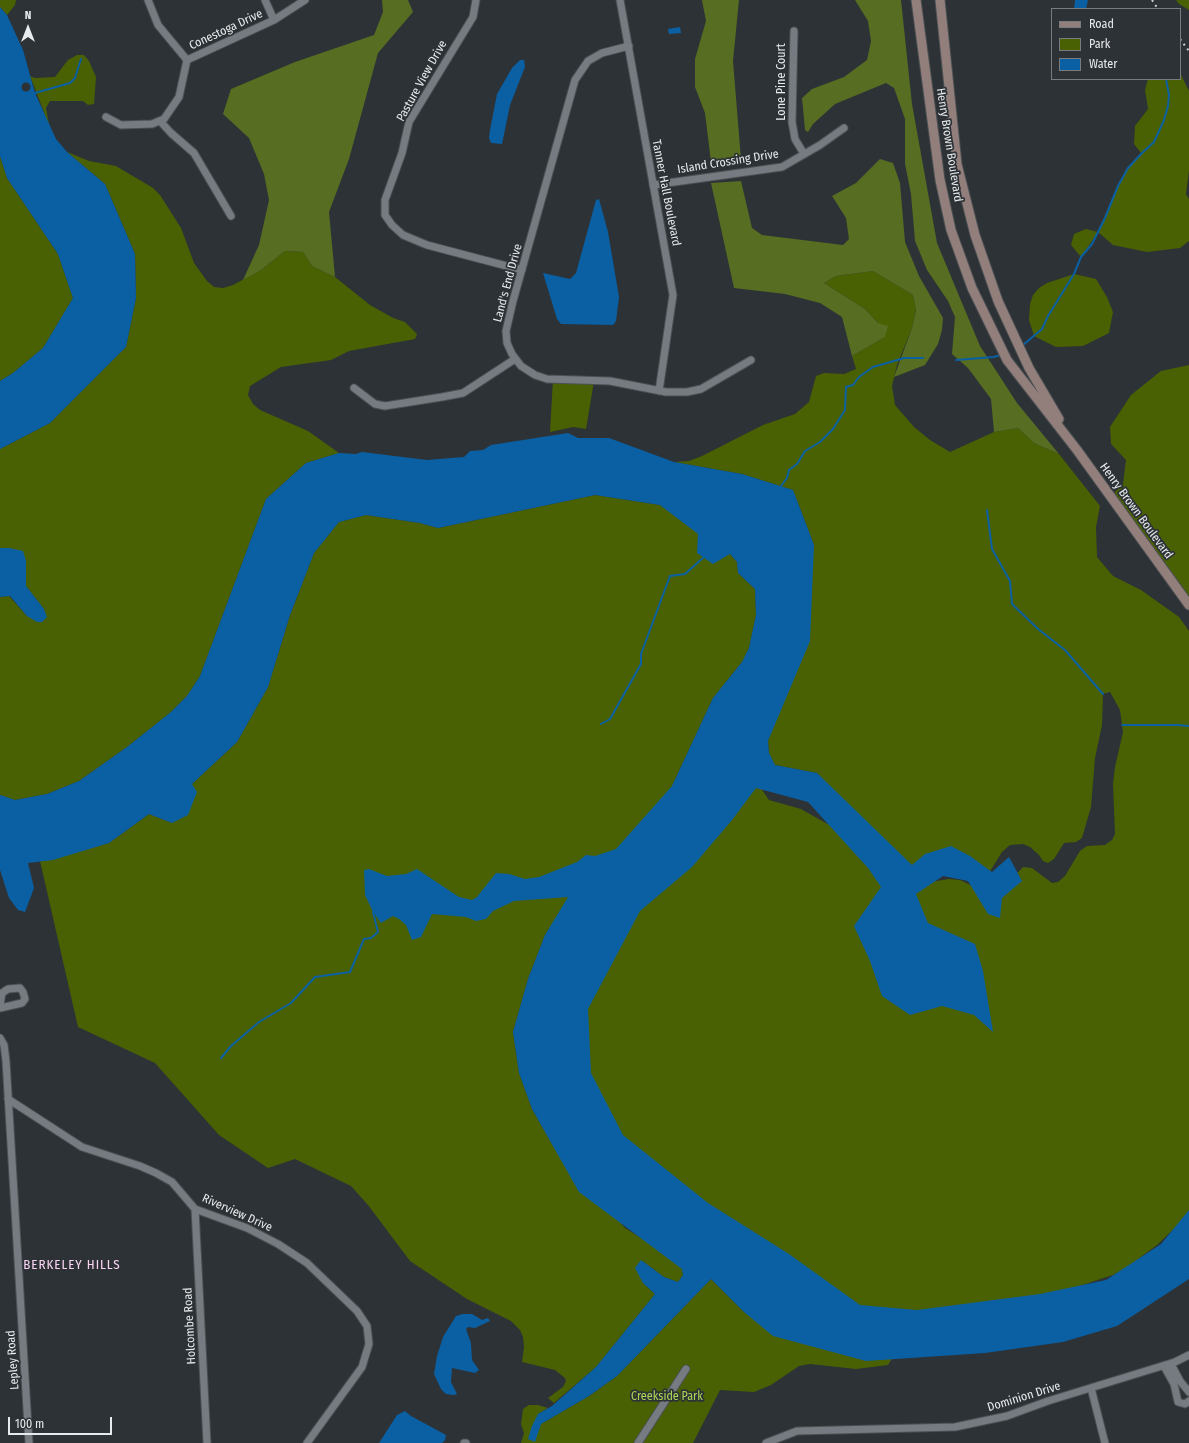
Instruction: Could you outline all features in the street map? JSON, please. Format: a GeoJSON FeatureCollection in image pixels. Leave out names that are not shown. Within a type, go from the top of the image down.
{"type":"FeatureCollection","features":[{"type":"Feature","properties":{"kind":"main road","name":"Henry Brown Boulevard"},"geometry":{"type":"LineString","coordinates":[[916,0],[940,180],[951,230],[972,288],[1008,360],[1077,450],[1189,605]]}},
{"type":"Feature","properties":{"kind":"main road","name":"Henry Brown Boulevard"},"geometry":{"type":"LineString","coordinates":[[940,0],[957,164],[975,235],[998,301],[1029,368],[1077,450]]}},
{"type":"Feature","properties":{"kind":"street"},"geometry":{"type":"LineString","coordinates":[[106,117],[121,125],[152,124],[164,119],[179,97],[187,60],[158,25],[148,0]]}},
{"type":"Feature","properties":{"kind":"street","name":"Conestoga Drive"},"geometry":{"type":"LineString","coordinates":[[265,0],[274,20]]}},
{"type":"Feature","properties":{"kind":"street","name":"Conestoga Drive"},"geometry":{"type":"LineString","coordinates":[[187,60],[274,20],[304,0]]}},
{"type":"Feature","properties":{"kind":"street","name":"Pasture View Drive"},"geometry":{"type":"LineString","coordinates":[[476,0],[473,17],[409,122],[402,152],[385,200],[385,214],[392,225],[403,234],[427,245],[522,270]]}},
{"type":"Feature","properties":{"kind":"street","name":"Tanner Hall Boulevard"},"geometry":{"type":"LineString","coordinates":[[620,0],[629,46],[638,110],[673,295],[659,391]]}},
{"type":"Feature","properties":{"kind":"street","name":"Lone Pine Court"},"geometry":{"type":"LineString","coordinates":[[794,31],[792,122],[796,139],[804,154]]}},
{"type":"Feature","properties":{"kind":"street","name":"Land's End Drive"},"geometry":{"type":"LineString","coordinates":[[629,46],[602,53],[588,61],[575,80],[506,331],[507,343],[515,359],[521,366],[535,375],[547,379],[610,381],[659,391],[687,392],[701,389],[751,360]]}},
{"type":"Feature","properties":{"kind":"street"},"geometry":{"type":"LineString","coordinates":[[160,120],[171,134],[194,153],[231,216]]}},
{"type":"Feature","properties":{"kind":"street","name":"Island Crossing Drive"},"geometry":{"type":"LineString","coordinates":[[653,185],[782,167],[844,128]]}},
{"type":"Feature","properties":{"kind":"street"},"geometry":{"type":"LineString","coordinates":[[354,388],[375,404],[385,406],[442,397],[463,393],[515,359]]}},
{"type":"Feature","properties":{"kind":"street","name":"Lepley Road"},"geometry":{"type":"LineString","coordinates":[[0,1038],[4,1045],[6,1061],[29,1443]]}},
{"type":"Feature","properties":{"kind":"street","name":"Riverview Drive"},"geometry":{"type":"LineString","coordinates":[[8,1099],[82,1147],[140,1166],[172,1182],[195,1209],[248,1228],[278,1244],[307,1263],[357,1311],[367,1326],[369,1344],[362,1367],[307,1443]]}},
{"type":"Feature","properties":{"kind":"street","name":"Holcombe Road"},"geometry":{"type":"LineString","coordinates":[[195,1209],[207,1443]]}},
{"type":"Feature","properties":{"kind":"street","name":"Dominion Drive"},"geometry":{"type":"LineString","coordinates":[[766,1443],[797,1430],[955,1427],[1007,1416],[1048,1401],[1167,1365],[1189,1355]]}},
{"type":"Feature","properties":{"kind":"street"},"geometry":{"type":"LineString","coordinates":[[1167,1365],[1177,1382],[1189,1392]]}},
{"type":"Feature","properties":{"kind":"street"},"geometry":{"type":"LineString","coordinates":[[638,1443],[686,1369]]}},
{"type":"Feature","properties":{"kind":"street"},"geometry":{"type":"LineString","coordinates":[[1177,1382],[1178,1402],[1185,1404],[1189,1401]]}},
{"type":"Feature","properties":{"kind":"street"},"geometry":{"type":"LineString","coordinates":[[1091,1388],[1105,1443]]}},
{"type":"Feature","properties":{"kind":"green space"},"geometry":{"type":"Polygon","coordinates":[[[0,0],[16,0],[15,5],[7,15],[0,7],[0,0]]]}},
{"type":"Feature","properties":{"kind":"green space"},"geometry":{"type":"Polygon","coordinates":[[[382,0],[408,0],[413,12],[378,53],[349,159],[329,212],[335,277],[312,266],[303,252],[285,251],[261,270],[243,280],[259,245],[269,200],[264,174],[249,138],[223,114],[231,89],[295,62],[374,35],[383,12],[382,0]]]}},
{"type":"Feature","properties":{"kind":"green space"},"geometry":{"type":"Polygon","coordinates":[[[702,0],[739,0],[733,61],[741,159],[711,162],[705,113],[695,87],[695,59],[706,21],[702,0]]]}},
{"type":"Feature","properties":{"kind":"green space"},"geometry":{"type":"Polygon","coordinates":[[[855,0],[901,0],[912,104],[937,243],[980,346],[1017,403],[1059,454],[1034,443],[1018,428],[994,432],[991,399],[968,368],[952,354],[955,317],[948,301],[927,270],[915,241],[911,194],[905,164],[905,119],[894,88],[886,83],[835,104],[813,124],[808,132],[805,130],[802,98],[812,89],[844,77],[867,60],[871,41],[868,21],[855,0]]]}},
{"type":"Feature","properties":{"kind":"green space"},"geometry":{"type":"Polygon","coordinates":[[[1176,0],[1189,0],[1189,10],[1179,4],[1176,0]]]}},
{"type":"Feature","properties":{"kind":"green space"},"geometry":{"type":"Polygon","coordinates":[[[77,55],[84,55],[89,61],[96,77],[94,104],[88,105],[83,101],[50,101],[46,108],[49,125],[30,76],[35,78],[55,77],[68,60],[77,55]]]}},
{"type":"Feature","properties":{"kind":"green space"},"geometry":{"type":"Polygon","coordinates":[[[1181,75],[1189,91],[1189,170],[1186,194],[1189,199],[1189,241],[1180,248],[1147,252],[1113,245],[1098,232],[1118,186],[1128,168],[1141,153],[1134,144],[1135,126],[1148,109],[1145,90],[1148,80],[1181,80],[1181,75]]]}},
{"type":"Feature","properties":{"kind":"green space"},"geometry":{"type":"Polygon","coordinates":[[[67,152],[89,161],[116,166],[153,188],[160,195],[181,228],[194,263],[207,281],[214,287],[223,288],[233,285],[261,270],[285,251],[303,252],[312,266],[335,277],[370,305],[393,318],[405,322],[417,334],[415,339],[349,351],[331,360],[281,367],[250,386],[248,395],[253,404],[260,410],[308,431],[339,453],[306,463],[266,499],[200,676],[187,696],[171,712],[127,747],[79,781],[47,794],[15,800],[0,795],[0,597],[9,596],[27,616],[44,609],[26,586],[26,561],[18,551],[9,548],[0,548],[0,449],[50,423],[126,347],[136,298],[135,254],[105,184],[67,152]]]}},
{"type":"Feature","properties":{"kind":"green space"},"geometry":{"type":"Polygon","coordinates":[[[0,156],[7,178],[58,254],[73,298],[43,348],[13,373],[0,381],[0,156]]]}},
{"type":"Feature","properties":{"kind":"green space"},"geometry":{"type":"Polygon","coordinates":[[[880,159],[893,163],[900,183],[905,242],[919,276],[943,318],[942,330],[938,344],[925,365],[894,377],[912,328],[916,310],[913,295],[873,271],[836,276],[824,283],[865,309],[878,323],[888,326],[885,337],[852,356],[842,317],[820,303],[785,294],[734,288],[711,183],[741,181],[752,228],[762,235],[843,245],[849,239],[846,218],[832,196],[856,183],[880,159]]]}},
{"type":"Feature","properties":{"kind":"green space"},"geometry":{"type":"Polygon","coordinates":[[[1086,229],[1098,232],[1081,257],[1071,245],[1074,234],[1086,229]]]}},
{"type":"Feature","properties":{"kind":"green space"},"geometry":{"type":"Polygon","coordinates":[[[873,271],[913,295],[916,309],[912,328],[897,365],[892,386],[895,405],[914,427],[930,440],[950,452],[994,432],[1018,428],[1034,443],[1059,454],[1100,506],[1096,527],[1097,557],[1113,576],[1141,590],[1179,617],[1189,631],[1189,1214],[1157,1245],[1130,1265],[1113,1275],[1070,1289],[920,1319],[842,1305],[595,1120],[571,972],[756,781],[769,800],[801,809],[838,830],[914,898],[919,889],[930,882],[949,879],[960,880],[995,897],[1023,867],[1032,868],[1052,883],[1058,882],[1065,876],[1080,851],[1087,846],[1105,845],[1112,840],[1115,834],[1113,784],[1115,767],[1123,732],[1120,710],[1110,692],[1103,694],[1102,725],[1095,758],[1091,807],[1082,838],[1076,842],[1064,843],[1054,859],[1048,863],[1043,861],[1030,847],[1023,844],[1010,845],[1002,852],[989,873],[908,872],[817,773],[775,765],[769,753],[768,741],[814,545],[793,490],[742,474],[674,462],[689,461],[702,456],[763,425],[795,414],[809,402],[816,376],[824,373],[844,374],[856,369],[852,356],[885,337],[878,323],[865,309],[824,283],[836,276],[873,271]]]}},
{"type":"Feature","properties":{"kind":"green space"},"geometry":{"type":"Polygon","coordinates":[[[1074,274],[1096,279],[1107,297],[1113,312],[1109,333],[1083,346],[1056,347],[1034,336],[1029,320],[1030,304],[1033,295],[1039,288],[1047,283],[1074,274]]]}},
{"type":"Feature","properties":{"kind":"green space"},"geometry":{"type":"Polygon","coordinates":[[[1189,365],[1189,610],[1153,558],[1107,500],[1123,484],[1126,460],[1111,444],[1110,427],[1131,395],[1161,371],[1189,365]]]}},
{"type":"Feature","properties":{"kind":"green space"},"geometry":{"type":"Polygon","coordinates":[[[553,379],[594,381],[586,429],[573,427],[550,432],[553,379]]]}},
{"type":"Feature","properties":{"kind":"green space"},"geometry":{"type":"Polygon","coordinates":[[[595,495],[660,505],[699,534],[730,554],[737,562],[738,573],[755,589],[756,615],[749,648],[742,662],[713,698],[672,786],[641,828],[569,897],[545,935],[528,979],[513,1032],[519,1073],[532,1109],[552,1144],[625,1228],[657,1248],[682,1268],[683,1275],[678,1282],[664,1277],[641,1260],[643,1283],[655,1294],[596,1367],[554,1403],[548,1398],[563,1387],[566,1381],[565,1378],[555,1370],[522,1362],[524,1347],[523,1337],[520,1330],[511,1321],[467,1299],[410,1261],[368,1205],[351,1186],[295,1159],[268,1168],[219,1135],[155,1063],[78,1027],[40,861],[53,859],[109,843],[149,814],[172,823],[192,784],[237,742],[268,687],[290,615],[314,553],[339,522],[366,515],[420,523],[438,528],[595,495]]]}},
{"type":"Feature","properties":{"kind":"green space","name":"Creekside Park"},"geometry":{"type":"Polygon","coordinates":[[[711,1279],[744,1312],[894,1355],[888,1365],[856,1369],[810,1364],[799,1366],[771,1385],[754,1392],[720,1390],[693,1443],[521,1443],[524,1433],[521,1424],[523,1409],[529,1405],[538,1405],[548,1408],[538,1414],[541,1424],[589,1396],[617,1376],[711,1279]]]}},
{"type":"Feature","properties":{"kind":"water"},"geometry":{"type":"Polygon","coordinates":[[[1075,0],[1088,0],[1086,8],[1074,8],[1075,0]]]}},
{"type":"Feature","properties":{"kind":"water"},"geometry":{"type":"Polygon","coordinates":[[[0,7],[7,15],[23,50],[35,93],[56,139],[67,152],[105,184],[135,254],[136,298],[126,347],[50,423],[0,449],[0,381],[13,373],[43,348],[73,298],[58,254],[7,178],[0,156],[0,7]]]}},
{"type":"Feature","properties":{"kind":"water"},"geometry":{"type":"Polygon","coordinates":[[[680,27],[681,33],[669,34],[668,29],[680,27]]]}},
{"type":"Feature","properties":{"kind":"water"},"geometry":{"type":"Polygon","coordinates":[[[520,60],[524,60],[525,67],[510,105],[502,144],[491,143],[489,138],[497,94],[512,68],[520,60]]]}},
{"type":"Feature","properties":{"kind":"water"},"geometry":{"type":"Polygon","coordinates":[[[599,199],[608,232],[619,297],[616,321],[613,325],[561,324],[557,319],[543,273],[570,279],[576,273],[596,200],[599,199]]]}},
{"type":"Feature","properties":{"kind":"water"},"geometry":{"type":"Polygon","coordinates":[[[568,433],[578,438],[609,438],[674,462],[742,474],[793,490],[814,545],[810,641],[768,741],[769,753],[775,765],[817,773],[912,865],[925,854],[951,846],[970,856],[992,872],[1009,857],[1022,881],[1002,898],[1000,918],[988,914],[968,881],[943,876],[916,894],[928,923],[975,944],[983,971],[993,1032],[974,1015],[942,1006],[910,1015],[882,996],[870,961],[854,926],[881,887],[868,868],[808,802],[756,788],[732,820],[692,867],[640,911],[588,1009],[591,1073],[623,1135],[708,1203],[789,1254],[860,1305],[917,1310],[1040,1294],[1106,1280],[1161,1244],[1189,1210],[1189,1279],[1117,1326],[1063,1342],[985,1353],[866,1361],[773,1336],[744,1312],[711,1279],[617,1376],[589,1396],[541,1424],[535,1442],[528,1439],[538,1414],[552,1406],[596,1367],[655,1294],[643,1283],[635,1268],[641,1260],[664,1277],[678,1282],[683,1275],[682,1269],[579,1192],[532,1109],[519,1073],[513,1032],[528,979],[545,935],[568,897],[514,901],[493,911],[486,919],[476,921],[466,917],[432,914],[421,937],[412,940],[406,925],[399,919],[393,916],[381,923],[373,912],[365,895],[364,870],[369,869],[387,876],[406,874],[417,869],[459,897],[472,900],[477,897],[496,873],[509,874],[525,879],[539,877],[577,862],[586,855],[595,856],[616,849],[672,786],[713,698],[742,662],[749,648],[756,615],[755,589],[738,573],[737,562],[730,554],[713,564],[697,553],[698,534],[660,505],[595,495],[438,528],[420,523],[366,515],[339,522],[314,553],[290,615],[268,687],[237,742],[192,784],[197,792],[188,815],[172,823],[149,814],[109,843],[53,860],[28,863],[34,888],[25,912],[18,910],[9,898],[0,870],[0,795],[15,800],[47,794],[79,781],[127,747],[171,712],[187,696],[200,676],[266,499],[306,463],[339,453],[356,454],[362,452],[427,460],[464,457],[470,451],[483,450],[491,445],[568,433]]]}},
{"type":"Feature","properties":{"kind":"water"},"geometry":{"type":"Polygon","coordinates":[[[0,548],[23,551],[26,561],[26,586],[44,609],[47,617],[42,622],[37,622],[27,616],[10,596],[0,597],[0,548]]]}},
{"type":"Feature","properties":{"kind":"water"},"geometry":{"type":"Polygon","coordinates":[[[472,1314],[482,1320],[488,1318],[490,1321],[475,1328],[468,1327],[466,1329],[471,1343],[472,1360],[479,1370],[475,1373],[452,1368],[451,1382],[457,1394],[446,1394],[441,1389],[434,1374],[437,1356],[443,1337],[456,1316],[472,1314]]]}},
{"type":"Feature","properties":{"kind":"water"},"geometry":{"type":"Polygon","coordinates":[[[405,1411],[411,1416],[446,1435],[445,1440],[442,1443],[379,1443],[397,1415],[405,1411]]]}},
{"type":"Feature","properties":{"kind":"pier"},"geometry":{"type":"Polygon","coordinates":[[[24,83],[28,83],[30,87],[28,91],[24,91],[22,89],[22,85],[24,83]]]}},
{"type":"Feature","properties":{"kind":"waterway"},"geometry":{"type":"LineString","coordinates":[[35,93],[70,83],[75,78],[81,59]]}},
{"type":"Feature","properties":{"kind":"waterway"},"geometry":{"type":"LineString","coordinates":[[1023,345],[1042,329],[1048,316],[1074,274],[1081,257],[1092,244],[1105,218],[1118,186],[1128,168],[1154,142],[1164,120],[1168,106],[1169,95],[1166,80]]}},
{"type":"Feature","properties":{"kind":"waterway"},"geometry":{"type":"LineString","coordinates":[[956,360],[994,357],[1000,355]]}},
{"type":"Feature","properties":{"kind":"waterway"},"geometry":{"type":"LineString","coordinates":[[781,486],[787,478],[789,470],[797,464],[805,451],[820,442],[833,429],[845,410],[846,387],[853,385],[859,377],[873,367],[904,358],[923,358]]}},
{"type":"Feature","properties":{"kind":"waterway"},"geometry":{"type":"LineString","coordinates":[[987,510],[992,549],[1010,581],[1012,604],[1038,629],[1065,650],[1103,694]]}},
{"type":"Feature","properties":{"kind":"waterway"},"geometry":{"type":"LineString","coordinates":[[601,724],[610,719],[641,664],[641,654],[670,576],[685,574],[704,557]]}},
{"type":"Feature","properties":{"kind":"waterway"},"geometry":{"type":"LineString","coordinates":[[1122,725],[1189,726]]}},
{"type":"Feature","properties":{"kind":"waterway"},"geometry":{"type":"LineString","coordinates":[[221,1058],[231,1046],[259,1022],[291,1003],[315,977],[350,972],[364,939],[371,938],[378,932],[373,912]]}},
{"type":"Feature","properties":{"kind":"railway"},"geometry":{"type":"LineString","coordinates":[[1152,0],[1157,8]]}},
{"type":"Feature","properties":{"kind":"railway"},"geometry":{"type":"LineString","coordinates":[[1181,40],[1189,51]]}},
{"type":"Feature","properties":{"kind":"district","name":"BERKELEY HILLS"},"geometry":{"type":"Point","coordinates":[72,1265]}}]}
